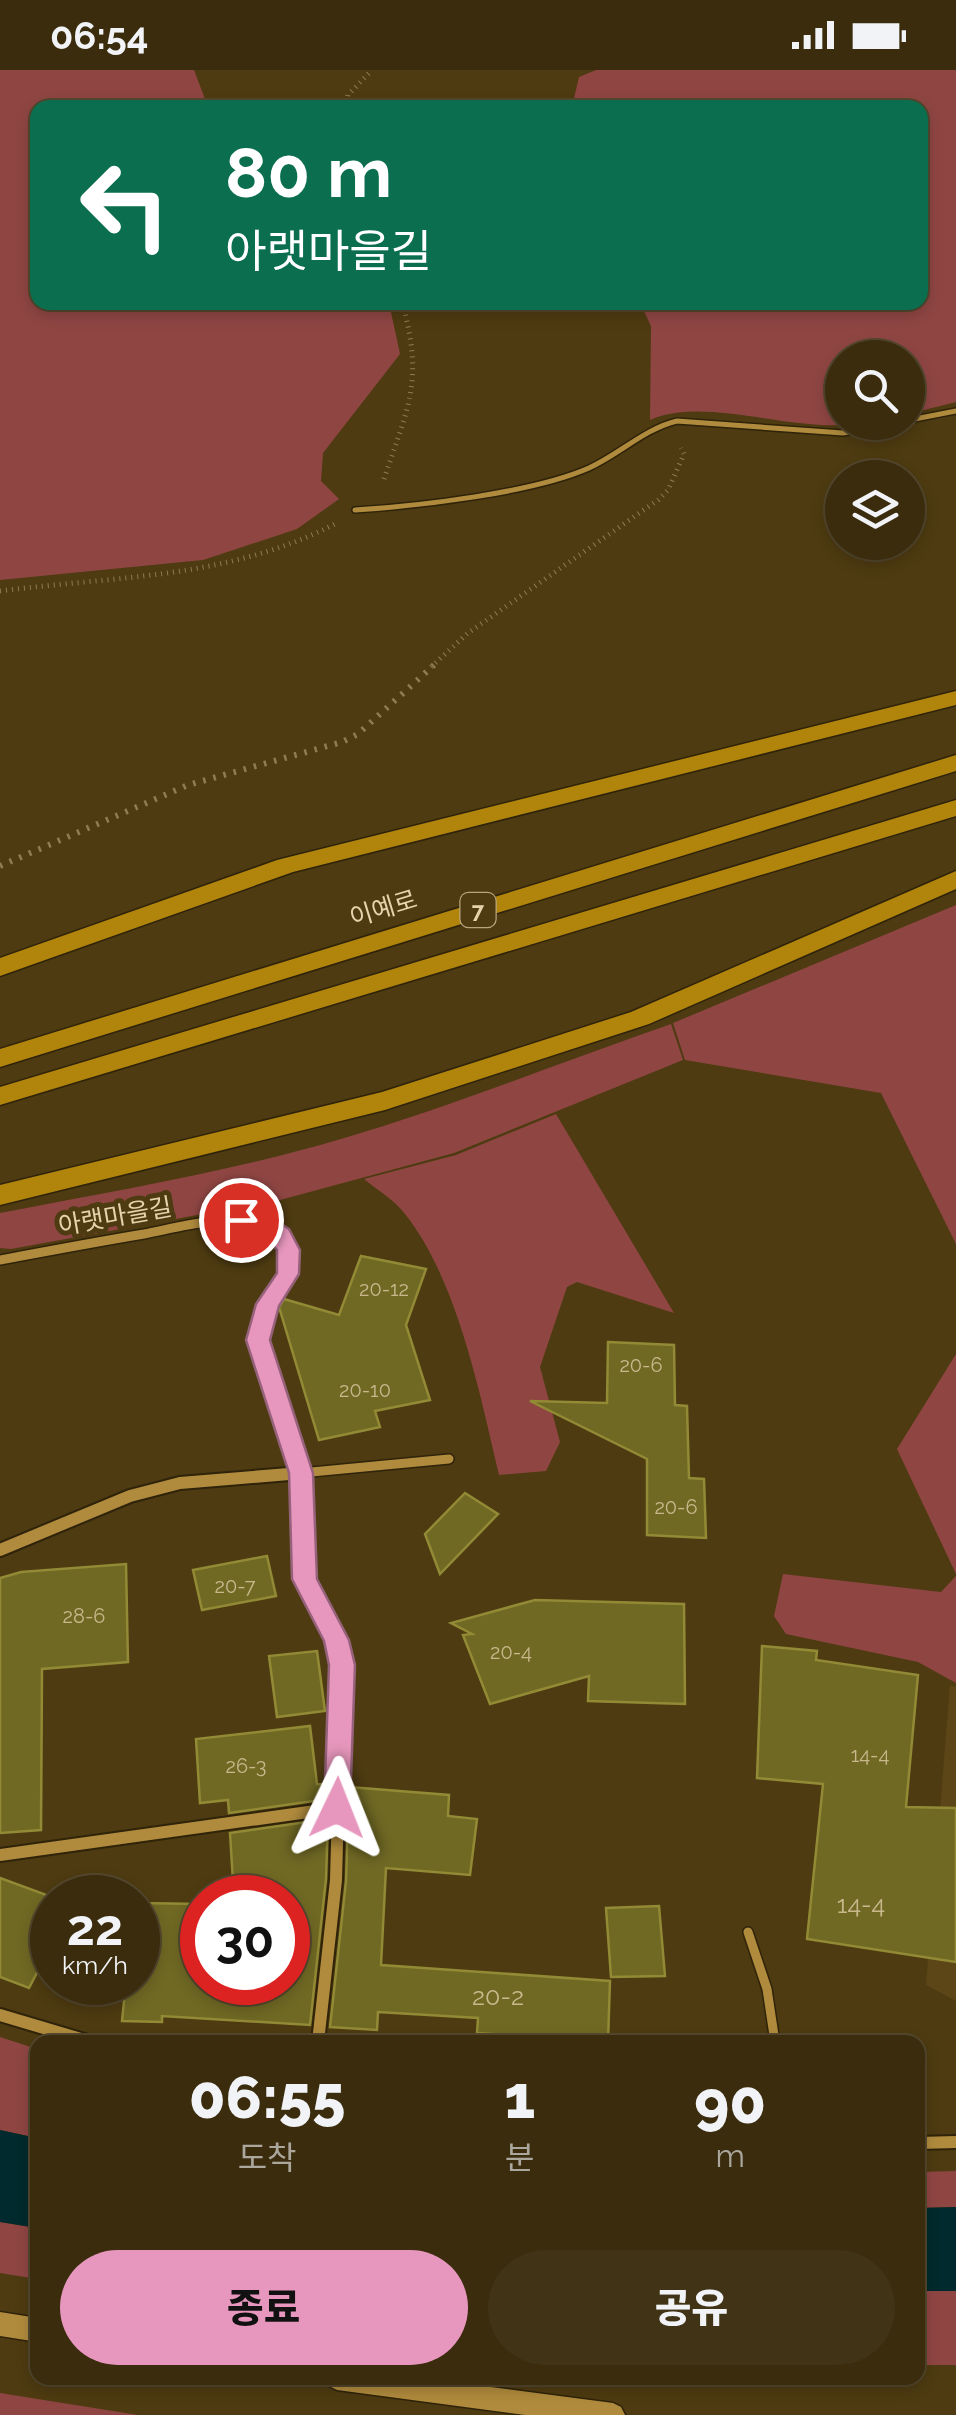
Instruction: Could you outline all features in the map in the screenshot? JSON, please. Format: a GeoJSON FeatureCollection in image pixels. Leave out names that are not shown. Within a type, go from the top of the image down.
{"type":"FeatureCollection","features":[{"type":"Feature","properties":{"kind":"highway"},"geometry":{"type":"LineString","coordinates":[[0,967],[286,866],[956,698]]}},
{"type":"Feature","properties":{"kind":"highway","name":"이예로"},"geometry":{"type":"LineString","coordinates":[[0,1058],[956,763]]}},
{"type":"Feature","properties":{"kind":"highway","name":"7"},"geometry":{"type":"LineString","coordinates":[[0,1096],[956,808]]}},
{"type":"Feature","properties":{"kind":"highway"},"geometry":{"type":"LineString","coordinates":[[0,1196],[385,1101],[622,1024],[956,878]]}},
{"type":"Feature","properties":{"kind":"street","name":"아랫마을길"},"geometry":{"type":"LineString","coordinates":[[0,1260],[208,1222],[241,1220],[269,1228],[280,1236],[290,1262],[288,1274],[268,1304],[258,1340],[301,1473],[305,1579],[336,1640],[342,1665],[336,1880],[319,2035]]}},
{"type":"Feature","properties":{"kind":"street"},"geometry":{"type":"LineString","coordinates":[[0,1550],[130,1496],[233,1476],[301,1473]]}},
{"type":"Feature","properties":{"kind":"street"},"geometry":{"type":"LineString","coordinates":[[0,1856],[337,1808]]}},
{"type":"Feature","properties":{"kind":"street"},"geometry":{"type":"LineString","coordinates":[[0,2015],[67,2035]]}},
{"type":"Feature","properties":{"kind":"street"},"geometry":{"type":"LineString","coordinates":[[925,2143],[956,2142]]}},
{"type":"Feature","properties":{"kind":"street"},"geometry":{"type":"LineString","coordinates":[[0,2324],[30,2329]]}},
{"type":"Feature","properties":{"kind":"street"},"geometry":{"type":"LineString","coordinates":[[385,2385],[614,2415]]}},
{"type":"Feature","properties":{"kind":"lane"},"geometry":{"type":"LineString","coordinates":[[355,510],[406,507],[568,475],[609,458],[661,425],[710,421],[843,433],[956,412]]}},
{"type":"Feature","properties":{"kind":"lane"},"geometry":{"type":"LineString","coordinates":[[301,1473],[449,1459]]}},
{"type":"Feature","properties":{"kind":"lane"},"geometry":{"type":"LineString","coordinates":[[748,1932],[767,1989],[774,2035]]}},
{"type":"Feature","properties":{"kind":"path"},"geometry":{"type":"LineString","coordinates":[[349,100],[356,84],[372,70]]}},
{"type":"Feature","properties":{"kind":"path"},"geometry":{"type":"LineString","coordinates":[[0,591],[209,570],[256,559],[330,527],[355,510],[380,489],[414,388],[414,345],[404,310]]}},
{"type":"Feature","properties":{"kind":"path"},"geometry":{"type":"LineString","coordinates":[[0,866],[155,798],[261,763],[339,744],[358,734],[468,633],[668,490],[684,454],[679,442],[661,425]]}},
{"type":"Feature","properties":{"kind":"shaded area"},"geometry":{"type":"Polygon","coordinates":[[[0,70],[194,70],[205,100],[30,100],[30,310],[391,310],[400,354],[323,453],[321,481],[339,499],[297,529],[203,560],[0,580],[0,70]]]}},
{"type":"Feature","properties":{"kind":"shaded area"},"geometry":{"type":"Polygon","coordinates":[[[596,70],[956,70],[956,402],[925,410],[925,340],[825,340],[825,424],[698,412],[673,413],[650,420],[651,326],[643,310],[928,310],[928,100],[574,100],[579,77],[596,70]]]}},
{"type":"Feature","properties":{"kind":"shaded area"},"geometry":{"type":"Polygon","coordinates":[[[956,905],[956,1244],[881,1093],[685,1060],[673,1023],[956,905]]]}},
{"type":"Feature","properties":{"kind":"shaded area"},"geometry":{"type":"Polygon","coordinates":[[[671,1024],[683,1060],[454,1153],[280,1200],[0,1248],[0,1213],[299,1151],[466,1098],[671,1024]]]}},
{"type":"Feature","properties":{"kind":"shaded area"},"geometry":{"type":"Polygon","coordinates":[[[556,1114],[674,1313],[577,1282],[567,1287],[540,1367],[560,1442],[546,1471],[499,1475],[464,1338],[439,1271],[401,1209],[364,1179],[456,1155],[556,1114]]]}},
{"type":"Feature","properties":{"kind":"shaded area"},"geometry":{"type":"Polygon","coordinates":[[[956,1354],[956,1574],[897,1449],[956,1354]]]}},
{"type":"Feature","properties":{"kind":"shaded area"},"geometry":{"type":"Polygon","coordinates":[[[783,1574],[941,1592],[956,1576],[956,1683],[918,1662],[786,1634],[774,1616],[783,1574]]]}},
{"type":"Feature","properties":{"kind":"shaded area"},"geometry":{"type":"Polygon","coordinates":[[[950,1685],[956,1687],[956,2001],[926,1985],[950,1685]]]}},
{"type":"Feature","properties":{"kind":"shaded area"},"geometry":{"type":"Polygon","coordinates":[[[0,2037],[30,2047],[30,2136],[0,2130],[0,2037]]]}},
{"type":"Feature","properties":{"kind":"shaded area"},"geometry":{"type":"Polygon","coordinates":[[[956,2171],[956,2207],[925,2208],[925,2172],[956,2171]]]}},
{"type":"Feature","properties":{"kind":"shaded area"},"geometry":{"type":"Polygon","coordinates":[[[0,2222],[30,2227],[30,2278],[0,2273],[0,2222]]]}},
{"type":"Feature","properties":{"kind":"shaded area"},"geometry":{"type":"Polygon","coordinates":[[[925,2291],[956,2291],[956,2365],[925,2365],[925,2291]]]}},
{"type":"Feature","properties":{"kind":"shaded area"},"geometry":{"type":"Polygon","coordinates":[[[0,2393],[138,2415],[0,2415],[0,2393]]]}},
{"type":"Feature","properties":{"kind":"water"},"geometry":{"type":"Polygon","coordinates":[[[0,2130],[30,2136],[30,2227],[0,2222],[0,2130]]]}},
{"type":"Feature","properties":{"kind":"water"},"geometry":{"type":"Polygon","coordinates":[[[956,2207],[956,2291],[925,2291],[925,2208],[956,2207]]]}},
{"type":"Feature","properties":{"kind":"building"},"geometry":{"type":"Polygon","coordinates":[[[361,1256],[426,1269],[406,1325],[430,1400],[375,1411],[380,1427],[319,1440],[279,1307],[284,1299],[339,1315],[361,1256]]]}},
{"type":"Feature","properties":{"kind":"building"},"geometry":{"type":"Polygon","coordinates":[[[608,1342],[674,1345],[675,1405],[687,1406],[689,1478],[704,1479],[706,1538],[647,1535],[647,1459],[530,1401],[607,1403],[608,1342]]]}},
{"type":"Feature","properties":{"kind":"building"},"geometry":{"type":"Polygon","coordinates":[[[465,1493],[498,1514],[440,1574],[425,1534],[465,1493]]]}},
{"type":"Feature","properties":{"kind":"building"},"geometry":{"type":"Polygon","coordinates":[[[267,1556],[276,1596],[202,1610],[193,1570],[267,1556]]]}},
{"type":"Feature","properties":{"kind":"building"},"geometry":{"type":"Polygon","coordinates":[[[126,1564],[128,1662],[42,1669],[41,1830],[0,1833],[0,1578],[21,1572],[126,1564]]]}},
{"type":"Feature","properties":{"kind":"building"},"geometry":{"type":"Polygon","coordinates":[[[535,1600],[684,1604],[685,1704],[588,1701],[589,1676],[490,1704],[463,1635],[472,1634],[451,1623],[535,1600]]]}},
{"type":"Feature","properties":{"kind":"building"},"geometry":{"type":"Polygon","coordinates":[[[762,1646],[817,1651],[816,1660],[918,1675],[906,1807],[956,1808],[956,1962],[807,1939],[823,1784],[757,1778],[762,1646]]]}},
{"type":"Feature","properties":{"kind":"building"},"geometry":{"type":"Polygon","coordinates":[[[317,1651],[325,1711],[277,1717],[269,1656],[317,1651]]]}},
{"type":"Feature","properties":{"kind":"building"},"geometry":{"type":"Polygon","coordinates":[[[310,1726],[317,1784],[329,1785],[328,1799],[229,1813],[228,1800],[200,1803],[196,1739],[310,1726]]]}},
{"type":"Feature","properties":{"kind":"building"},"geometry":{"type":"Polygon","coordinates":[[[349,1787],[449,1795],[448,1816],[477,1819],[470,1875],[386,1868],[381,1965],[610,1981],[608,2035],[477,2033],[478,2018],[378,2012],[377,2030],[330,2027],[346,1881],[349,1787]]]}},
{"type":"Feature","properties":{"kind":"building"},"geometry":{"type":"Polygon","coordinates":[[[328,1819],[326,1879],[310,2025],[162,2016],[162,2022],[122,2021],[124,2005],[160,2005],[160,1903],[180,1904],[180,2005],[310,2005],[310,1875],[233,1875],[230,1833],[328,1819]]]}},
{"type":"Feature","properties":{"kind":"building"},"geometry":{"type":"Polygon","coordinates":[[[0,1878],[30,1889],[30,1986],[0,1977],[0,1878]]]}},
{"type":"Feature","properties":{"kind":"building"},"geometry":{"type":"Polygon","coordinates":[[[659,1906],[665,1976],[611,1977],[606,1908],[659,1906]]]}},
{"type":"Feature","properties":{"kind":"route"},"geometry":{"type":"LineString","coordinates":[[241,1220],[269,1228],[289,1250],[288,1274],[268,1304],[258,1340],[301,1473],[305,1579],[336,1640],[342,1665],[337,1808]]}}]}
